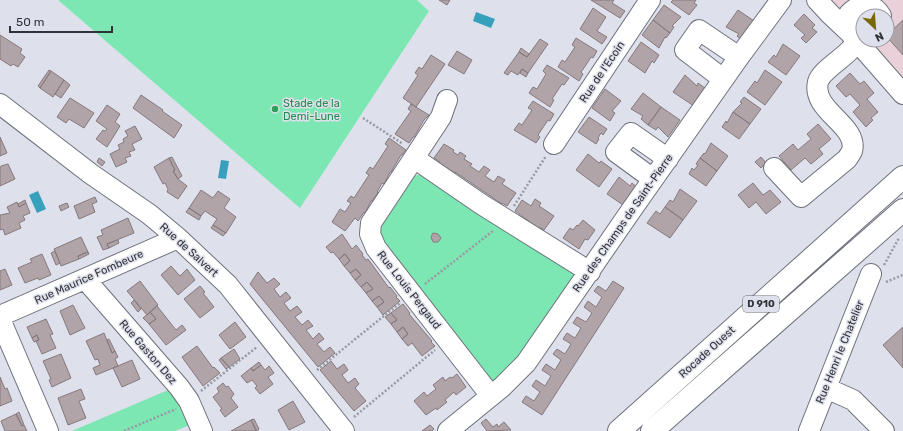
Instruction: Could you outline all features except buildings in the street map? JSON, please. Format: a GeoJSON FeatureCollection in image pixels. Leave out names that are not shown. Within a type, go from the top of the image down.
{"type":"FeatureCollection","features":[{"type":"Feature","properties":{"kind":"main road","name":"Rocade Ouest"},"geometry":{"type":"LineString","coordinates":[[619,431],[903,177]]}},
{"type":"Feature","properties":{"kind":"main road","name":"D 910"},"geometry":{"type":"LineString","coordinates":[[652,431],[903,210]]}},
{"type":"Feature","properties":{"kind":"street","name":"Rue de l'Ecoin"},"geometry":{"type":"LineString","coordinates":[[554,144],[650,0]]}},
{"type":"Feature","properties":{"kind":"street","name":"Rue des Champs de Saint-Pierre"},"geometry":{"type":"LineString","coordinates":[[448,431],[515,376],[526,363],[738,57],[781,0]]}},
{"type":"Feature","properties":{"kind":"street"},"geometry":{"type":"LineString","coordinates":[[818,1],[853,10]]}},
{"type":"Feature","properties":{"kind":"street"},"geometry":{"type":"LineString","coordinates":[[818,1],[830,14],[855,33]]}},
{"type":"Feature","properties":{"kind":"street"},"geometry":{"type":"LineString","coordinates":[[856,8],[863,5],[878,8]]}},
{"type":"Feature","properties":{"kind":"street"},"geometry":{"type":"LineString","coordinates":[[853,10],[848,14],[847,20],[855,30]]}},
{"type":"Feature","properties":{"kind":"street"},"geometry":{"type":"LineString","coordinates":[[723,80],[685,50],[699,30],[738,57]]}},
{"type":"Feature","properties":{"kind":"street"},"geometry":{"type":"LineString","coordinates":[[774,168],[801,197],[847,159],[852,151],[852,141],[848,132],[822,103],[818,94],[818,82],[823,74],[855,44]]}},
{"type":"Feature","properties":{"kind":"street"},"geometry":{"type":"LineString","coordinates":[[868,48],[879,66],[903,94]]}},
{"type":"Feature","properties":{"kind":"street","name":"Rue Louis Pergaud"},"geometry":{"type":"LineString","coordinates":[[446,100],[441,117],[371,223],[370,234],[376,248],[491,396]]}},
{"type":"Feature","properties":{"kind":"street","name":"Rue de Salvert"},"geometry":{"type":"LineString","coordinates":[[0,104],[91,174],[149,214],[178,238],[228,285],[343,429]]}},
{"type":"Feature","properties":{"kind":"street"},"geometry":{"type":"LineString","coordinates":[[653,179],[616,152],[631,133],[668,159]]}},
{"type":"Feature","properties":{"kind":"street"},"geometry":{"type":"LineString","coordinates":[[416,156],[481,204],[590,272]]}},
{"type":"Feature","properties":{"kind":"street","name":"Rue Maurice Fombeure"},"geometry":{"type":"LineString","coordinates":[[0,316],[178,238]]}},
{"type":"Feature","properties":{"kind":"street","name":"Rue Henri le Chatelier"},"geometry":{"type":"LineString","coordinates":[[809,431],[877,270]]}},
{"type":"Feature","properties":{"kind":"street","name":"Rue Gaston Dez"},"geometry":{"type":"LineString","coordinates":[[85,279],[174,381],[189,401],[202,431]]}},
{"type":"Feature","properties":{"kind":"street"},"geometry":{"type":"LineString","coordinates":[[0,319],[48,431]]}},
{"type":"Feature","properties":{"kind":"street"},"geometry":{"type":"LineString","coordinates":[[826,388],[853,400],[884,431]]}},
{"type":"Feature","properties":{"kind":"path"},"geometry":{"type":"LineString","coordinates":[[363,118],[416,156]]}},
{"type":"Feature","properties":{"kind":"path"},"geometry":{"type":"LineString","coordinates":[[304,379],[500,226],[554,144]]}},
{"type":"Feature","properties":{"kind":"path"},"geometry":{"type":"LineString","coordinates":[[877,270],[900,235]]}},
{"type":"Feature","properties":{"kind":"path"},"geometry":{"type":"LineString","coordinates":[[124,431],[180,407],[270,337]]}},
{"type":"Feature","properties":{"kind":"path"},"geometry":{"type":"LineString","coordinates":[[343,429],[448,340]]}},
{"type":"Feature","properties":{"kind":"shaded area"},"geometry":{"type":"Polygon","coordinates":[[[825,0],[903,0],[903,81],[872,48],[895,48],[895,8],[855,8],[855,30],[825,0]]]}},
{"type":"Feature","properties":{"kind":"green space","name":"Stade de la Demi-Lune"},"geometry":{"type":"Polygon","coordinates":[[[58,0],[417,0],[429,11],[300,208],[58,0]]]}},
{"type":"Feature","properties":{"kind":"green space"},"geometry":{"type":"Polygon","coordinates":[[[425,175],[577,273],[520,355],[491,384],[381,245],[378,226],[412,177],[425,175]]]}},
{"type":"Feature","properties":{"kind":"green space"},"geometry":{"type":"Polygon","coordinates":[[[168,390],[174,397],[190,425],[175,431],[72,431],[168,390]]]}},
{"type":"Feature","properties":{"kind":"water"},"geometry":{"type":"Polygon","coordinates":[[[476,12],[495,19],[491,28],[473,21],[476,12]]]}},
{"type":"Feature","properties":{"kind":"water"},"geometry":{"type":"Polygon","coordinates":[[[221,160],[229,161],[226,179],[218,178],[221,160]]]}},
{"type":"Feature","properties":{"kind":"water"},"geometry":{"type":"Polygon","coordinates":[[[38,191],[46,209],[37,213],[29,195],[38,191]]]}},
{"type":"Feature","properties":{"kind":"place","name":"Stade de la Demi-Lune"},"geometry":{"type":"Point","coordinates":[275,109]}}]}
